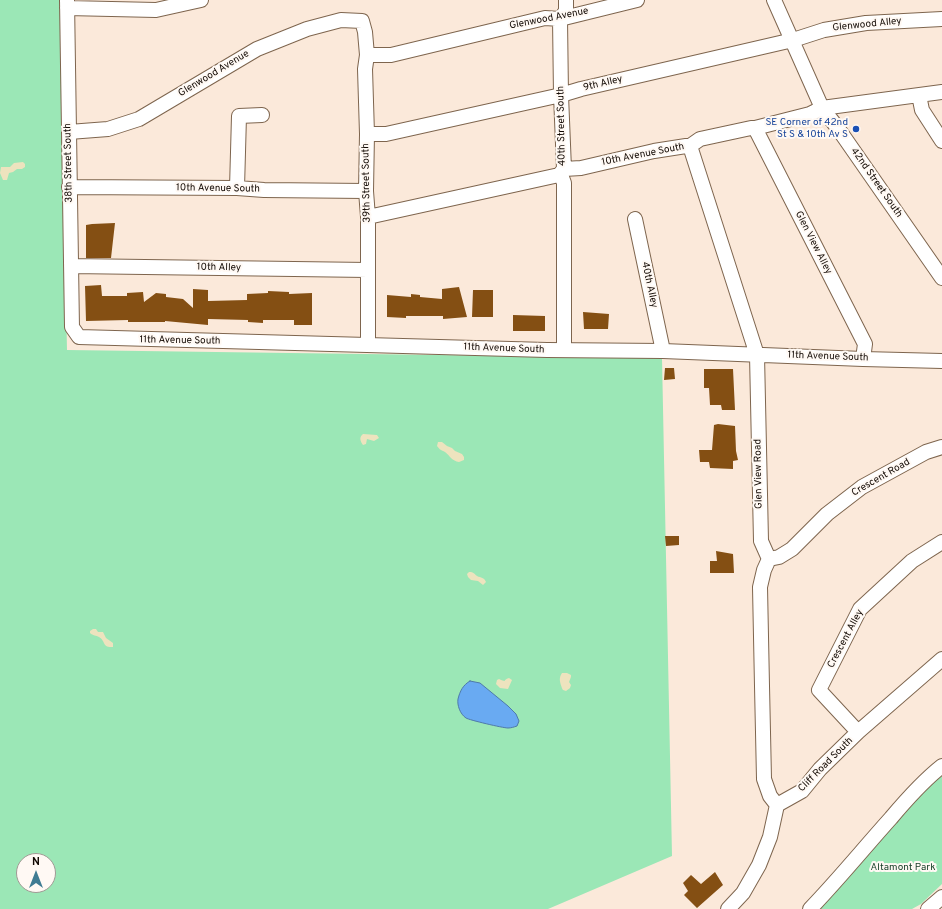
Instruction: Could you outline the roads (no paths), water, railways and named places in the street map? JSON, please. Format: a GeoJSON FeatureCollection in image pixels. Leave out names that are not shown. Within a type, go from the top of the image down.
{"type":"FeatureCollection","features":[{"type":"Feature","properties":{"kind":"street"},"geometry":{"type":"LineString","coordinates":[[67,4],[95,4],[156,10],[202,0]]}},
{"type":"Feature","properties":{"kind":"street","name":"40th Street South"},"geometry":{"type":"LineString","coordinates":[[564,350],[564,183],[561,176],[564,169],[560,19],[566,11],[566,0]]}},
{"type":"Feature","properties":{"kind":"street","name":"Glenwood Avenue"},"geometry":{"type":"LineString","coordinates":[[367,55],[391,55],[545,18],[560,19],[637,0]]}},
{"type":"Feature","properties":{"kind":"street","name":"42nd Street South"},"geometry":{"type":"LineString","coordinates":[[774,0],[822,108],[837,127],[942,278]]}},
{"type":"Feature","properties":{"kind":"street","name":"38th Street South"},"geometry":{"type":"LineString","coordinates":[[67,4],[72,327]]}},
{"type":"Feature","properties":{"kind":"street","name":"Glenwood Alley"},"geometry":{"type":"LineString","coordinates":[[793,40],[824,30],[866,23],[942,19]]}},
{"type":"Feature","properties":{"kind":"street","name":"Glenwood Avenue"},"geometry":{"type":"LineString","coordinates":[[69,132],[108,129],[139,119],[257,49],[307,29],[341,20],[362,21]]}},
{"type":"Feature","properties":{"kind":"street","name":"39th Street South"},"geometry":{"type":"LineString","coordinates":[[362,21],[366,32],[367,55],[365,69],[367,134],[366,191],[368,217],[368,345]]}},
{"type":"Feature","properties":{"kind":"street","name":"9th Alley"},"geometry":{"type":"LineString","coordinates":[[367,134],[386,134],[561,95],[581,89],[793,40]]}},
{"type":"Feature","properties":{"kind":"street","name":"10th Avenue South"},"geometry":{"type":"LineString","coordinates":[[368,217],[559,174],[564,169],[581,168],[654,151],[690,146],[700,140],[810,114],[822,108],[942,92]]}},
{"type":"Feature","properties":{"kind":"street"},"geometry":{"type":"LineString","coordinates":[[919,95],[922,110],[942,141]]}},
{"type":"Feature","properties":{"kind":"street"},"geometry":{"type":"LineString","coordinates":[[237,188],[239,116],[262,115]]}},
{"type":"Feature","properties":{"kind":"street","name":"Glen View Alley"},"geometry":{"type":"LineString","coordinates":[[755,128],[865,344],[863,359]]}},
{"type":"Feature","properties":{"kind":"street","name":"Glen View Road"},"geometry":{"type":"LineString","coordinates":[[690,146],[757,355],[761,541],[769,559]]}},
{"type":"Feature","properties":{"kind":"street","name":"10th Avenue South"},"geometry":{"type":"LineString","coordinates":[[69,187],[237,188],[264,190],[366,191]]}},
{"type":"Feature","properties":{"kind":"street","name":"40th Alley"},"geometry":{"type":"LineString","coordinates":[[635,219],[663,351]]}},
{"type":"Feature","properties":{"kind":"street","name":"10th Alley"},"geometry":{"type":"LineString","coordinates":[[71,266],[368,270]]}},
{"type":"Feature","properties":{"kind":"street","name":"11th Avenue South"},"geometry":{"type":"LineString","coordinates":[[72,327],[79,337],[106,339],[547,350],[663,351],[942,361]]}},
{"type":"Feature","properties":{"kind":"street","name":"Crescent Road"},"geometry":{"type":"LineString","coordinates":[[769,559],[779,557],[792,549],[827,514],[862,487],[926,452],[942,447]]}},
{"type":"Feature","properties":{"kind":"street","name":"Crescent Alley"},"geometry":{"type":"LineString","coordinates":[[858,732],[819,690],[860,609],[912,561],[942,542]]}},
{"type":"Feature","properties":{"kind":"street"},"geometry":{"type":"LineString","coordinates":[[728,909],[743,893],[759,865],[770,837],[777,805],[770,796],[764,779],[760,587],[764,570],[769,559]]}},
{"type":"Feature","properties":{"kind":"street","name":"Cliff Road South"},"geometry":{"type":"LineString","coordinates":[[777,805],[802,791],[820,769],[858,732],[942,659]]}},
{"type":"Feature","properties":{"kind":"street"},"geometry":{"type":"LineString","coordinates":[[810,909],[833,886],[868,843],[902,805],[929,776],[942,766]]}},
{"type":"Feature","properties":{"kind":"street"},"geometry":{"type":"LineString","coordinates":[[928,909],[942,897]]}},
{"type":"Feature","properties":{"kind":"water"},"geometry":{"type":"Polygon","coordinates":[[[470,681],[480,683],[508,706],[516,714],[519,721],[517,726],[509,728],[500,727],[466,718],[459,709],[458,699],[462,688],[470,681]]]}},
{"type":"Feature","properties":{"kind":"place","name":"SE Corner of 42nd St S & 10th Av S"},"geometry":{"type":"Point","coordinates":[856,129]}},
{"type":"Feature","properties":{"kind":"park label","name":"Altamont Park"},"geometry":{"type":"Point","coordinates":[903,868]}}]}
